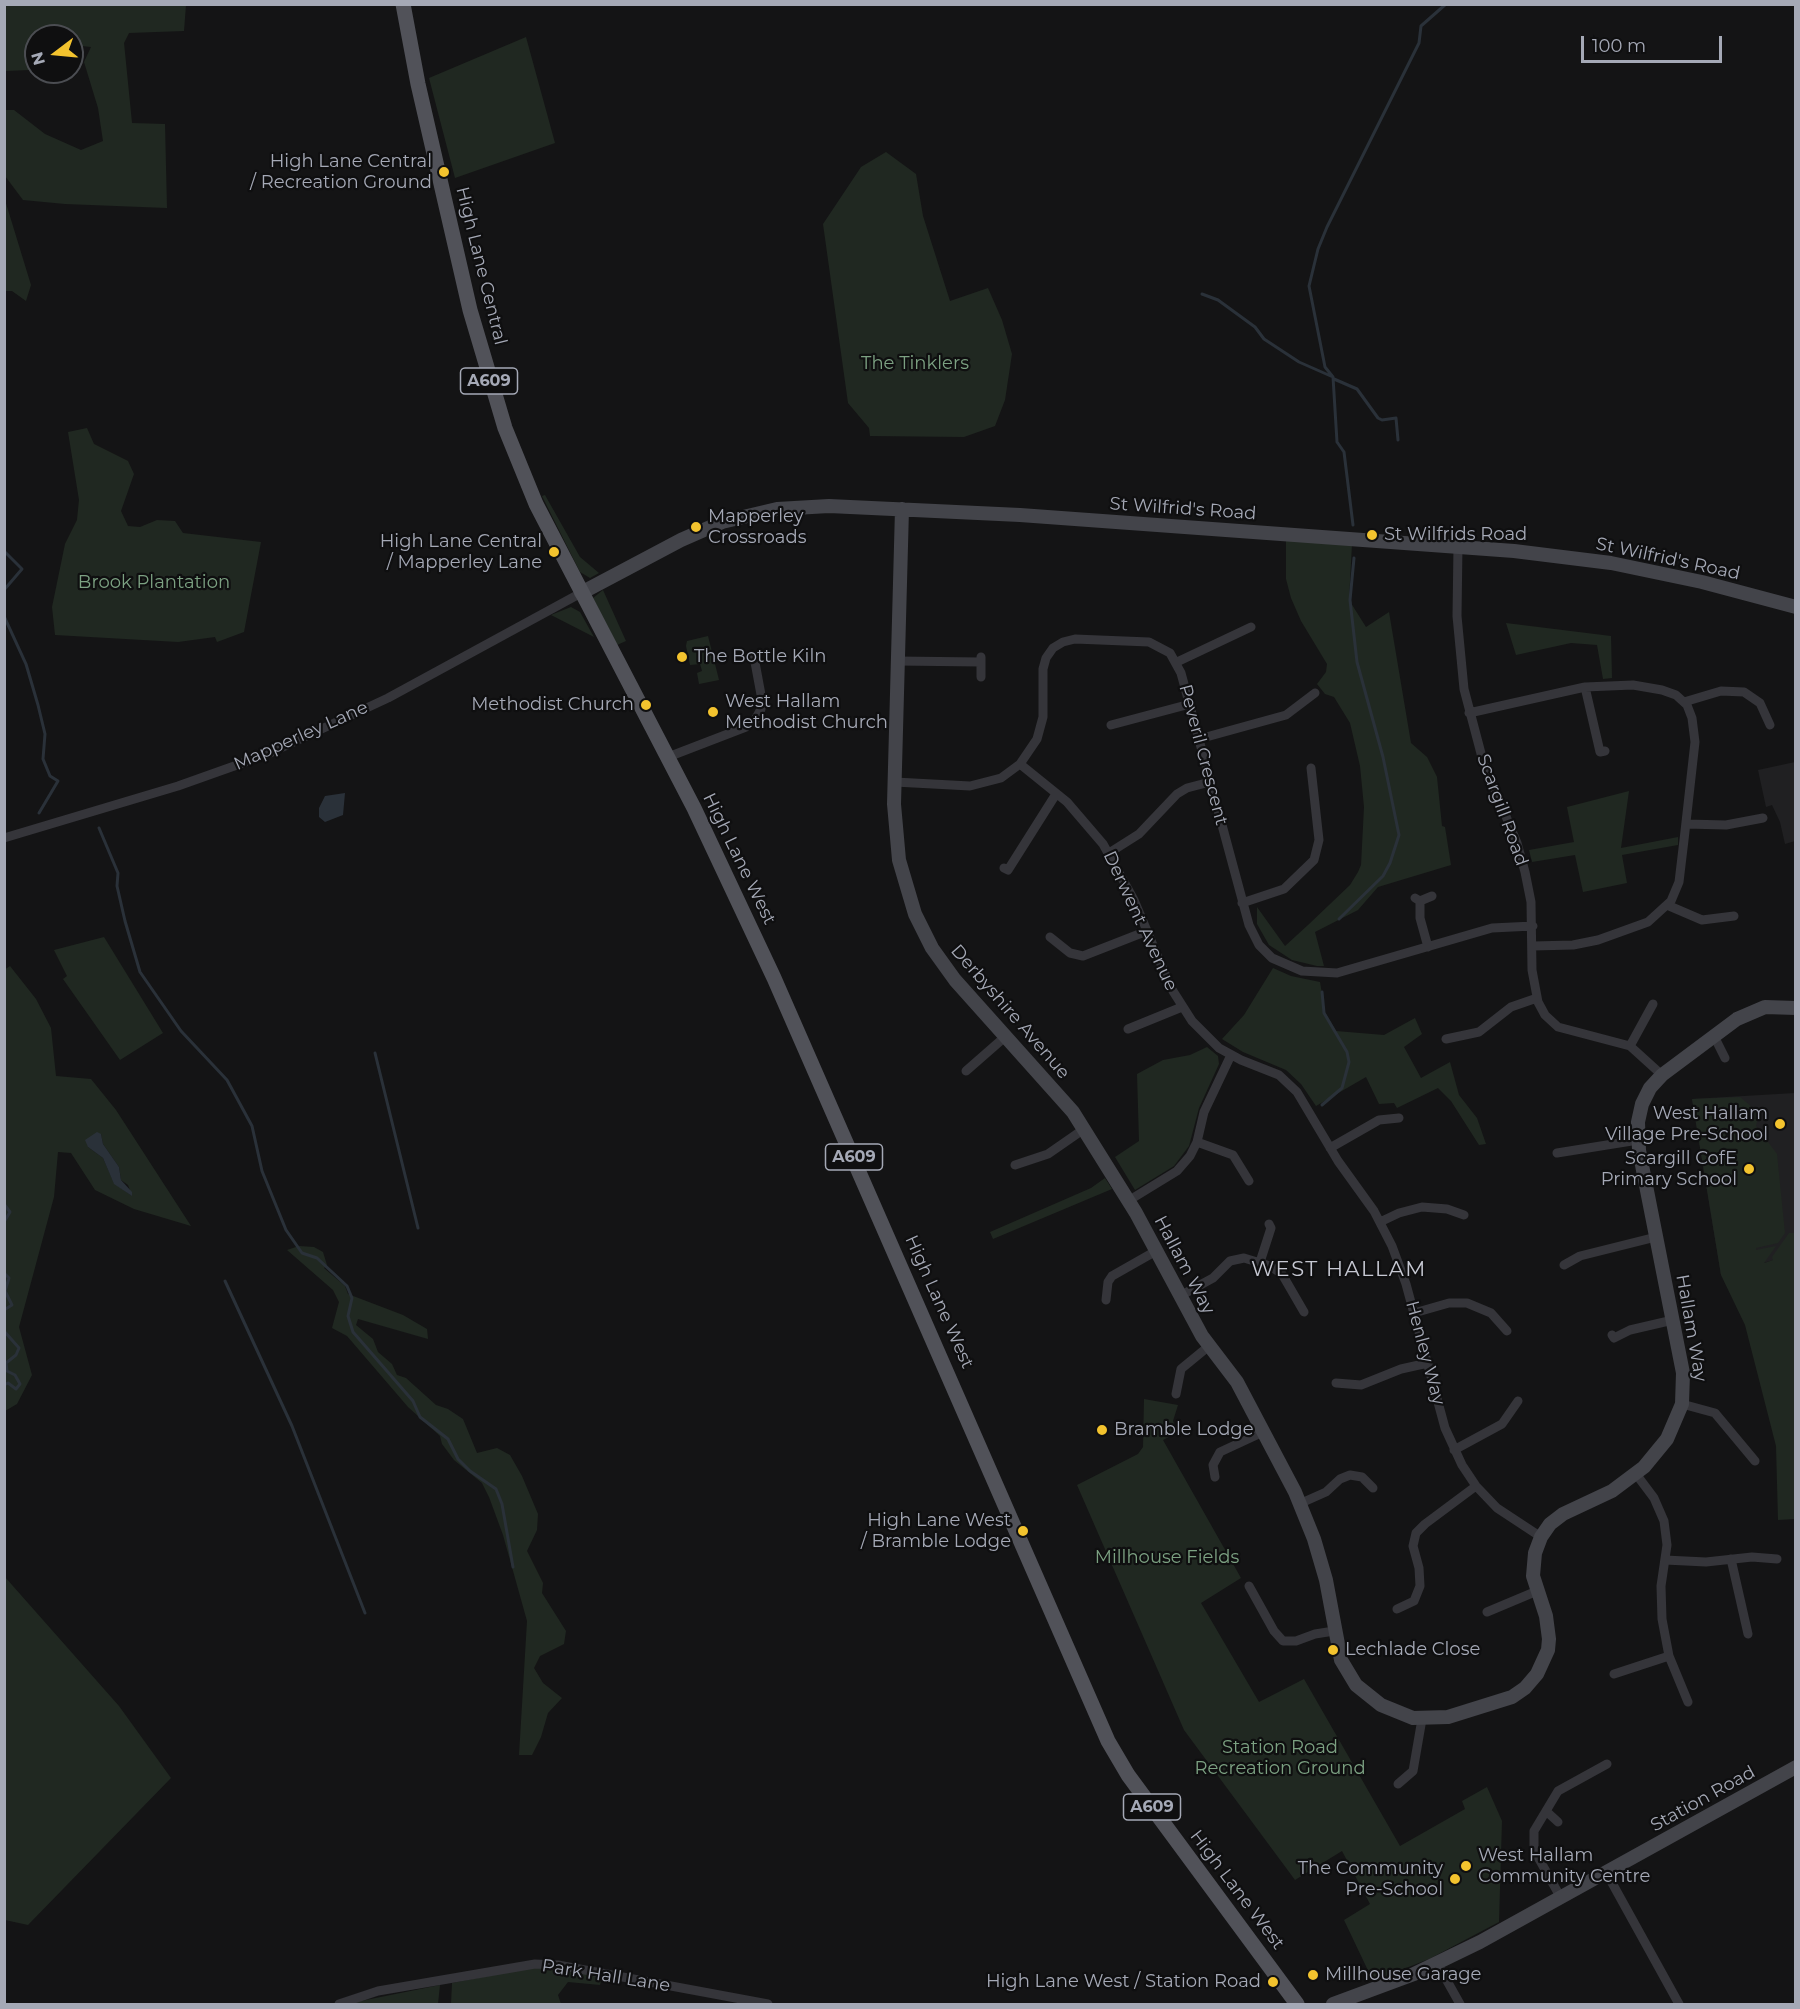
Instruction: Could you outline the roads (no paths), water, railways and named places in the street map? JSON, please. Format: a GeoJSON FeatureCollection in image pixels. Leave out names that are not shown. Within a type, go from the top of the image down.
{"type":"FeatureCollection","features":[{"type":"Feature","properties":{"kind":"main road","name":"High Lane Central"},"geometry":{"type":"LineString","coordinates":[[403,4],[436,164],[488,376],[505,428],[536,504],[581,593]]}},
{"type":"Feature","properties":{"kind":"main road","name":"High Lane West"},"geometry":{"type":"LineString","coordinates":[[581,593],[668,757],[774,978],[1108,1741],[1128,1775],[1297,2004]]}},
{"type":"Feature","properties":{"kind":"street","name":"St Wilfrid's Road"},"geometry":{"type":"LineString","coordinates":[[581,593],[705,529],[753,514],[803,506],[1020,515],[1458,546],[1611,563],[1702,582],[1796,607]]}},
{"type":"Feature","properties":{"kind":"street","name":"Derbyshire Avenue"},"geometry":{"type":"LineString","coordinates":[[902,509],[895,782],[899,860],[906,889],[919,923],[932,948],[956,980],[1067,1105],[1128,1201]]}},
{"type":"Feature","properties":{"kind":"street","name":"Scargill Road"},"geometry":{"type":"LineString","coordinates":[[1458,546],[1458,629],[1469,713],[1483,761],[1521,859],[1533,926],[1532,970],[1537,999],[1545,1015],[1562,1029],[1617,1041],[1630,1047],[1662,1076]]}},
{"type":"Feature","properties":{"kind":"street","name":"Mapperley Lane"},"geometry":{"type":"LineString","coordinates":[[4,838],[158,792],[268,754],[388,698],[581,593]]}},
{"type":"Feature","properties":{"kind":"street"},"geometry":{"type":"LineString","coordinates":[[1176,662],[1252,627]]}},
{"type":"Feature","properties":{"kind":"street","name":"Peveril Crescent"},"geometry":{"type":"LineString","coordinates":[[895,782],[976,785],[1001,778],[1020,764],[1032,750],[1040,732],[1044,664],[1049,652],[1058,644],[1075,639],[1149,642],[1165,648],[1176,662],[1190,704],[1242,903],[1251,932],[1264,952],[1282,964],[1302,971],[1337,973],[1492,928],[1533,926]]}},
{"type":"Feature","properties":{"kind":"street"},"geometry":{"type":"LineString","coordinates":[[668,757],[750,724],[761,709],[760,686],[754,657]]}},
{"type":"Feature","properties":{"kind":"street"},"geometry":{"type":"LineString","coordinates":[[897,661],[981,660],[981,677]]}},
{"type":"Feature","properties":{"kind":"street"},"geometry":{"type":"LineString","coordinates":[[749,688],[760,686]]}},
{"type":"Feature","properties":{"kind":"street"},"geometry":{"type":"LineString","coordinates":[[1469,713],[1585,687],[1644,687],[1671,692],[1684,702],[1695,736],[1679,882],[1667,905],[1648,922],[1598,940],[1573,945],[1533,946]]}},
{"type":"Feature","properties":{"kind":"street"},"geometry":{"type":"LineString","coordinates":[[1585,687],[1600,752],[1605,751]]}},
{"type":"Feature","properties":{"kind":"street"},"geometry":{"type":"LineString","coordinates":[[1684,702],[1721,691],[1744,692],[1760,703],[1770,725]]}},
{"type":"Feature","properties":{"kind":"street"},"geometry":{"type":"LineString","coordinates":[[1199,739],[1283,716],[1298,699],[1315,693]]}},
{"type":"Feature","properties":{"kind":"street"},"geometry":{"type":"LineString","coordinates":[[1111,725],[1125,726],[1190,704]]}},
{"type":"Feature","properties":{"kind":"street","name":"Derwent Avenue"},"geometry":{"type":"LineString","coordinates":[[1020,764],[1088,824],[1109,853],[1147,931],[1166,978],[1182,1007],[1206,1036],[1231,1055]]}},
{"type":"Feature","properties":{"kind":"street"},"geometry":{"type":"LineString","coordinates":[[1242,903],[1284,889],[1314,860],[1319,840],[1318,784],[1311,768]]}},
{"type":"Feature","properties":{"kind":"street"},"geometry":{"type":"LineString","coordinates":[[1109,853],[1139,834],[1181,791],[1210,782]]}},
{"type":"Feature","properties":{"kind":"street"},"geometry":{"type":"LineString","coordinates":[[1004,868],[1008,870],[1056,794]]}},
{"type":"Feature","properties":{"kind":"street"},"geometry":{"type":"LineString","coordinates":[[1686,824],[1722,826],[1751,816],[1763,818]]}},
{"type":"Feature","properties":{"kind":"street"},"geometry":{"type":"LineString","coordinates":[[1428,947],[1417,899],[1432,896]]}},
{"type":"Feature","properties":{"kind":"street"},"geometry":{"type":"LineString","coordinates":[[1667,905],[1697,919],[1728,914]]}},
{"type":"Feature","properties":{"kind":"street"},"geometry":{"type":"LineString","coordinates":[[1050,937],[1070,953],[1083,956],[1147,931]]}},
{"type":"Feature","properties":{"kind":"street"},"geometry":{"type":"LineString","coordinates":[[1446,1039],[1466,1041],[1511,1006],[1537,999]]}},
{"type":"Feature","properties":{"kind":"street"},"geometry":{"type":"LineString","coordinates":[[1630,1047],[1650,1019],[1653,1004]]}},
{"type":"Feature","properties":{"kind":"street"},"geometry":{"type":"LineString","coordinates":[[1128,1029],[1182,1007]]}},
{"type":"Feature","properties":{"kind":"street","name":"Hallam Way"},"geometry":{"type":"LineString","coordinates":[[1128,1201],[1209,1346],[1237,1382],[1299,1504],[1326,1580],[1341,1660],[1364,1693],[1387,1709],[1404,1716],[1422,1719],[1448,1717],[1494,1704],[1518,1693],[1531,1683],[1543,1664],[1549,1639],[1546,1616],[1537,1591],[1533,1559],[1541,1537],[1550,1524],[1563,1514],[1606,1494],[1636,1474],[1667,1439],[1682,1404],[1683,1373],[1638,1140],[1642,1104],[1650,1088],[1662,1076],[1737,1019],[1761,1008],[1796,1008]]}},
{"type":"Feature","properties":{"kind":"street"},"geometry":{"type":"LineString","coordinates":[[966,1071],[1006,1036]]}},
{"type":"Feature","properties":{"kind":"street"},"geometry":{"type":"LineString","coordinates":[[1714,1036],[1725,1058]]}},
{"type":"Feature","properties":{"kind":"street"},"geometry":{"type":"LineString","coordinates":[[1128,1201],[1177,1170],[1190,1156],[1197,1142],[1202,1119],[1231,1055]]}},
{"type":"Feature","properties":{"kind":"street","name":"Henley Way"},"geometry":{"type":"LineString","coordinates":[[1231,1055],[1272,1071],[1291,1084],[1330,1148],[1380,1222],[1399,1264],[1445,1428],[1454,1450],[1476,1486],[1497,1508],[1541,1537]]}},
{"type":"Feature","properties":{"kind":"street"},"geometry":{"type":"LineString","coordinates":[[981,1058],[988,1066]]}},
{"type":"Feature","properties":{"kind":"street"},"geometry":{"type":"LineString","coordinates":[[1330,1148],[1388,1114],[1399,1118]]}},
{"type":"Feature","properties":{"kind":"street"},"geometry":{"type":"LineString","coordinates":[[1015,1165],[1048,1154],[1084,1130]]}},
{"type":"Feature","properties":{"kind":"street"},"geometry":{"type":"LineString","coordinates":[[1557,1153],[1573,1155],[1638,1140]]}},
{"type":"Feature","properties":{"kind":"street"},"geometry":{"type":"LineString","coordinates":[[1197,1142],[1233,1155],[1249,1181]]}},
{"type":"Feature","properties":{"kind":"street"},"geometry":{"type":"LineString","coordinates":[[1380,1222],[1399,1213],[1422,1207],[1459,1210]]}},
{"type":"Feature","properties":{"kind":"street"},"geometry":{"type":"LineString","coordinates":[[1260,1262],[1270,1228],[1269,1224]]}},
{"type":"Feature","properties":{"kind":"street"},"geometry":{"type":"LineString","coordinates":[[1564,1265],[1578,1251],[1656,1237]]}},
{"type":"Feature","properties":{"kind":"street"},"geometry":{"type":"LineString","coordinates":[[1106,1300],[1104,1286],[1116,1272],[1156,1251]]}},
{"type":"Feature","properties":{"kind":"street"},"geometry":{"type":"LineString","coordinates":[[1180,1296],[1209,1281],[1222,1267],[1234,1259],[1244,1258],[1260,1262],[1282,1274],[1304,1312]]}},
{"type":"Feature","properties":{"kind":"street"},"geometry":{"type":"LineString","coordinates":[[1414,1313],[1449,1303],[1467,1303],[1485,1310],[1506,1325]]}},
{"type":"Feature","properties":{"kind":"street"},"geometry":{"type":"LineString","coordinates":[[1612,1335],[1614,1338],[1629,1330],[1673,1320]]}},
{"type":"Feature","properties":{"kind":"street"},"geometry":{"type":"LineString","coordinates":[[1176,1394],[1181,1369],[1209,1346]]}},
{"type":"Feature","properties":{"kind":"street"},"geometry":{"type":"LineString","coordinates":[[1342,1387],[1361,1384],[1401,1369],[1428,1363]]}},
{"type":"Feature","properties":{"kind":"street"},"geometry":{"type":"LineString","coordinates":[[1682,1404],[1716,1413],[1755,1461]]}},
{"type":"Feature","properties":{"kind":"street"},"geometry":{"type":"LineString","coordinates":[[1454,1450],[1495,1430],[1517,1408]]}},
{"type":"Feature","properties":{"kind":"street"},"geometry":{"type":"LineString","coordinates":[[1210,1472],[1223,1450],[1261,1433]]}},
{"type":"Feature","properties":{"kind":"street"},"geometry":{"type":"LineString","coordinates":[[1299,1504],[1326,1492],[1340,1479],[1356,1471],[1373,1488]]}},
{"type":"Feature","properties":{"kind":"street"},"geometry":{"type":"LineString","coordinates":[[1636,1474],[1661,1511],[1666,1531],[1661,1607],[1669,1656],[1688,1702]]}},
{"type":"Feature","properties":{"kind":"street"},"geometry":{"type":"LineString","coordinates":[[1397,1610],[1413,1607],[1420,1580],[1409,1541],[1425,1524],[1476,1486]]}},
{"type":"Feature","properties":{"kind":"street"},"geometry":{"type":"LineString","coordinates":[[1665,1560],[1706,1562],[1752,1557],[1777,1559]]}},
{"type":"Feature","properties":{"kind":"street"},"geometry":{"type":"LineString","coordinates":[[1731,1559],[1748,1634]]}},
{"type":"Feature","properties":{"kind":"street"},"geometry":{"type":"LineString","coordinates":[[1249,1586],[1281,1644],[1334,1631]]}},
{"type":"Feature","properties":{"kind":"street"},"geometry":{"type":"LineString","coordinates":[[1487,1612],[1537,1591]]}},
{"type":"Feature","properties":{"kind":"street"},"geometry":{"type":"LineString","coordinates":[[1614,1674],[1669,1656]]}},
{"type":"Feature","properties":{"kind":"street"},"geometry":{"type":"LineString","coordinates":[[1406,1783],[1416,1760],[1422,1719]]}},
{"type":"Feature","properties":{"kind":"street"},"geometry":{"type":"LineString","coordinates":[[1561,1898],[1532,1844],[1534,1831],[1563,1787],[1607,1764]]}},
{"type":"Feature","properties":{"kind":"street","name":"Station Road"},"geometry":{"type":"LineString","coordinates":[[1333,2004],[1437,1964],[1796,1767]]}},
{"type":"Feature","properties":{"kind":"street"},"geometry":{"type":"LineString","coordinates":[[1546,1811],[1558,1822]]}},
{"type":"Feature","properties":{"kind":"street"},"geometry":{"type":"LineString","coordinates":[[1606,1872],[1679,2004]]}},
{"type":"Feature","properties":{"kind":"street","name":"Park Hall Lane"},"geometry":{"type":"LineString","coordinates":[[339,2004],[378,1991],[535,1964],[558,1965],[768,2004]]}},
{"type":"Feature","properties":{"kind":"street"},"geometry":{"type":"LineString","coordinates":[[1437,1964],[1460,2004]]}},
{"type":"Feature","properties":{"kind":"waterway"},"geometry":{"type":"LineString","coordinates":[[1353,525],[1344,452],[1337,442],[1333,377],[1325,367],[1309,286],[1318,249],[1327,227],[1419,43],[1421,26],[1446,4]]}},
{"type":"Feature","properties":{"kind":"waterway"},"geometry":{"type":"LineString","coordinates":[[1202,294],[1218,300],[1255,327],[1264,339],[1299,362],[1333,377]]}},
{"type":"Feature","properties":{"kind":"waterway"},"geometry":{"type":"LineString","coordinates":[[1334,379],[1357,389],[1378,418],[1382,420],[1396,418],[1398,440]]}},
{"type":"Feature","properties":{"kind":"waterway"},"geometry":{"type":"LineString","coordinates":[[4,551],[22,569],[4,590]]}},
{"type":"Feature","properties":{"kind":"waterway"},"geometry":{"type":"LineString","coordinates":[[1339,919],[1383,876],[1399,835],[1383,757],[1357,662],[1350,600],[1354,558]]}},
{"type":"Feature","properties":{"kind":"waterway"},"geometry":{"type":"LineString","coordinates":[[4,616],[26,664],[38,705],[45,734],[43,759],[50,776],[58,781],[39,813]]}},
{"type":"Feature","properties":{"kind":"waterway"},"geometry":{"type":"LineString","coordinates":[[99,828],[118,873],[117,886],[140,972],[181,1031],[227,1080],[252,1126],[262,1171],[286,1230],[302,1253],[317,1258],[347,1286],[352,1298],[348,1316],[353,1332],[413,1401],[420,1417],[448,1439],[458,1459],[470,1471],[496,1489],[502,1504],[513,1567]]}},
{"type":"Feature","properties":{"kind":"waterway"},"geometry":{"type":"LineString","coordinates":[[1322,992],[1324,1013],[1347,1052],[1349,1062],[1342,1088],[1322,1105]]}},
{"type":"Feature","properties":{"kind":"waterway"},"geometry":{"type":"LineString","coordinates":[[375,1053],[418,1228]]}},
{"type":"Feature","properties":{"kind":"waterway"},"geometry":{"type":"LineString","coordinates":[[4,1204],[10,1212],[4,1222]]}},
{"type":"Feature","properties":{"kind":"waterway"},"geometry":{"type":"LineString","coordinates":[[4,1273],[9,1278],[5,1291],[12,1305],[4,1310]]}},
{"type":"Feature","properties":{"kind":"waterway"},"geometry":{"type":"LineString","coordinates":[[225,1281],[292,1426],[365,1613]]}},
{"type":"Feature","properties":{"kind":"waterway"},"geometry":{"type":"LineString","coordinates":[[4,1331],[19,1348],[16,1355],[6,1363],[7,1371],[15,1375],[20,1384],[16,1389],[8,1383],[4,1385]]}},
{"type":"Feature","properties":{"kind":"place","name":"High Lane Central / Recreation Ground"},"geometry":{"type":"Point","coordinates":[444,172]}},
{"type":"Feature","properties":{"kind":"place","name":"Mapperley Crossroads"},"geometry":{"type":"Point","coordinates":[696,527]}},
{"type":"Feature","properties":{"kind":"place","name":"St Wilfrids Road"},"geometry":{"type":"Point","coordinates":[1372,535]}},
{"type":"Feature","properties":{"kind":"place","name":"High Lane Central / Mapperley Lane"},"geometry":{"type":"Point","coordinates":[554,552]}},
{"type":"Feature","properties":{"kind":"place","name":"The Bottle Kiln"},"geometry":{"type":"Point","coordinates":[682,657]}},
{"type":"Feature","properties":{"kind":"place","name":"Methodist Church"},"geometry":{"type":"Point","coordinates":[646,705]}},
{"type":"Feature","properties":{"kind":"place","name":"West Hallam Methodist Church"},"geometry":{"type":"Point","coordinates":[713,712]}},
{"type":"Feature","properties":{"kind":"place","name":"West Hallam Village Pre-School"},"geometry":{"type":"Point","coordinates":[1780,1124]}},
{"type":"Feature","properties":{"kind":"place","name":"Scargill CofE Primary School"},"geometry":{"type":"Point","coordinates":[1749,1169]}},
{"type":"Feature","properties":{"kind":"place","name":"Bramble Lodge"},"geometry":{"type":"Point","coordinates":[1102,1430]}},
{"type":"Feature","properties":{"kind":"place","name":"High Lane West / Bramble Lodge"},"geometry":{"type":"Point","coordinates":[1023,1531]}},
{"type":"Feature","properties":{"kind":"place","name":"Lechlade Close"},"geometry":{"type":"Point","coordinates":[1333,1650]}},
{"type":"Feature","properties":{"kind":"place","name":"West Hallam Community Centre"},"geometry":{"type":"Point","coordinates":[1466,1866]}},
{"type":"Feature","properties":{"kind":"place","name":"The Community Pre-School"},"geometry":{"type":"Point","coordinates":[1455,1879]}},
{"type":"Feature","properties":{"kind":"place","name":"Millhouse Garage"},"geometry":{"type":"Point","coordinates":[1313,1975]}},
{"type":"Feature","properties":{"kind":"place","name":"High Lane West / Station Road"},"geometry":{"type":"Point","coordinates":[1273,1982]}},
{"type":"Feature","properties":{"kind":"district","name":"WEST HALLAM"},"geometry":{"type":"Point","coordinates":[1339,1270]}},
{"type":"Feature","properties":{"kind":"park label","name":"The Tinklers"},"geometry":{"type":"Point","coordinates":[915,364]}},
{"type":"Feature","properties":{"kind":"park label","name":"Brook Plantation"},"geometry":{"type":"Point","coordinates":[154,583]}},
{"type":"Feature","properties":{"kind":"park label","name":"Millhouse Fields"},"geometry":{"type":"Point","coordinates":[1167,1558]}},
{"type":"Feature","properties":{"kind":"park label","name":"Station Road Recreation Ground"},"geometry":{"type":"Point","coordinates":[1280,1758]}}]}
